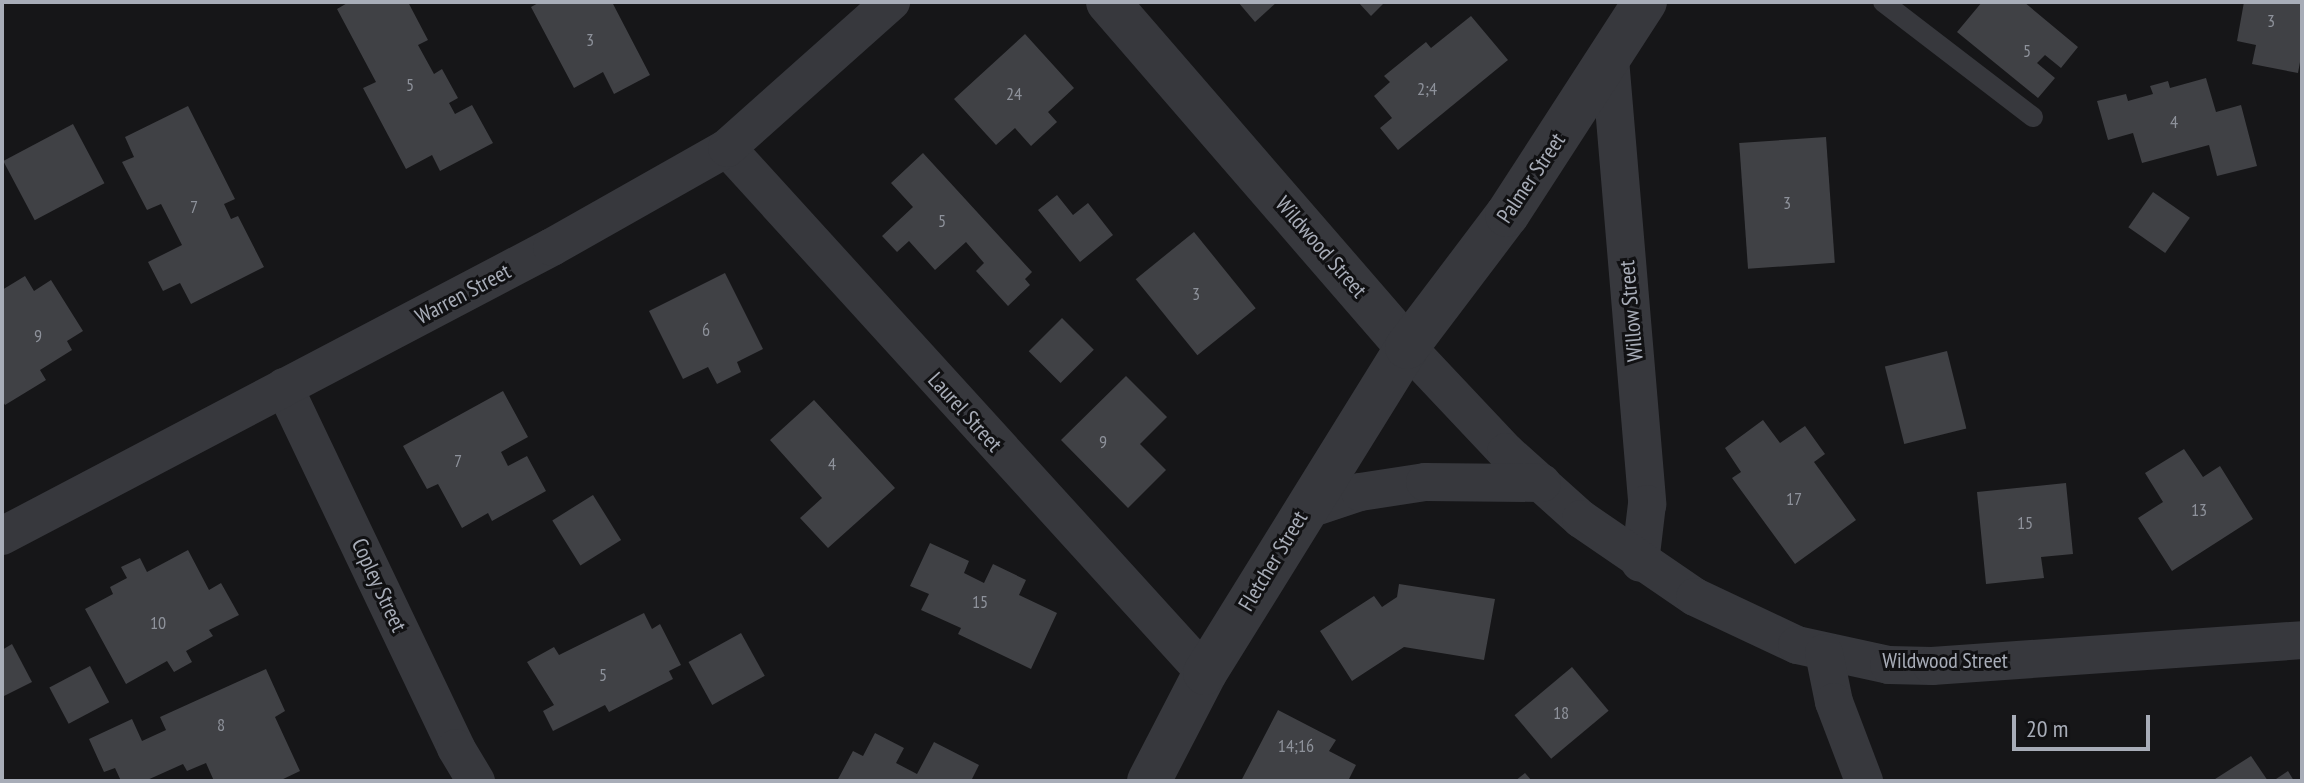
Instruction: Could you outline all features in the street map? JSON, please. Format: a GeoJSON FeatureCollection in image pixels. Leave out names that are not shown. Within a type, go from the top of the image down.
{"type":"FeatureCollection","features":[{"type":"Feature","properties":{"kind":"street","name":"Warren Street"},"geometry":{"type":"LineString","coordinates":[[2,536],[552,247],[727,148],[891,2]]}},
{"type":"Feature","properties":{"kind":"street","name":"Wildwood Street"},"geometry":{"type":"LineString","coordinates":[[1108,2],[1407,347],[1506,452],[1581,519],[1640,563],[1728,616],[1824,653],[1889,665],[1932,666],[2302,640]]}},
{"type":"Feature","properties":{"kind":"street","name":"Palmer Street"},"geometry":{"type":"LineString","coordinates":[[1407,347],[1507,215],[1645,2]]}},
{"type":"Feature","properties":{"kind":"street","name":"Willow Street"},"geometry":{"type":"LineString","coordinates":[[1610,59],[1647,504],[1640,563]]}},
{"type":"Feature","properties":{"kind":"street","name":"Laurel Street"},"geometry":{"type":"LineString","coordinates":[[727,148],[1205,673]]}},
{"type":"Feature","properties":{"kind":"street","name":"Fletcher Street"},"geometry":{"type":"LineString","coordinates":[[1149,781],[1205,673],[1407,347]]}},
{"type":"Feature","properties":{"kind":"street","name":"Copley Street"},"geometry":{"type":"LineString","coordinates":[[284,387],[456,748],[476,781]]}},
{"type":"Feature","properties":{"kind":"street"},"geometry":{"type":"LineString","coordinates":[[1303,511],[1360,492],[1425,482],[1542,483]]}},
{"type":"Feature","properties":{"kind":"street"},"geometry":{"type":"LineString","coordinates":[[1824,653],[1834,702],[1864,781]]}},
{"type":"Feature","properties":{"kind":"lane"},"geometry":{"type":"LineString","coordinates":[[1883,2],[2033,117]]}},
{"type":"Feature","properties":{"kind":"building"},"geometry":{"type":"Polygon","coordinates":[[[349,2],[408,2],[428,40],[418,45],[434,74],[442,69],[458,98],[449,103],[455,114],[472,105],[493,143],[440,171],[432,155],[406,169],[363,88],[376,82],[337,9],[349,2]]]}},
{"type":"Feature","properties":{"kind":"building"},"geometry":{"type":"Polygon","coordinates":[[[540,2],[612,2],[650,75],[614,94],[603,72],[574,88],[531,7],[540,2]]]}},
{"type":"Feature","properties":{"kind":"building"},"geometry":{"type":"Polygon","coordinates":[[[1238,2],[1277,2],[1255,22],[1238,2]]]}},
{"type":"Feature","properties":{"kind":"building"},"geometry":{"type":"Polygon","coordinates":[[[1358,2],[1385,2],[1371,16],[1358,2]]]}},
{"type":"Feature","properties":{"kind":"building"},"geometry":{"type":"Polygon","coordinates":[[[1982,2],[2024,2],[2078,47],[2061,68],[2045,55],[2037,63],[2055,78],[2038,98],[1957,32],[1982,2]]]}},
{"type":"Feature","properties":{"kind":"building"},"geometry":{"type":"Polygon","coordinates":[[[2244,2],[2302,2],[2302,51],[2298,73],[2252,64],[2256,45],[2237,41],[2244,2]]]}},
{"type":"Feature","properties":{"kind":"building"},"geometry":{"type":"Polygon","coordinates":[[[1471,16],[1508,60],[1398,150],[1380,128],[1392,118],[1374,96],[1390,82],[1384,76],[1426,42],[1431,48],[1471,16]]]}},
{"type":"Feature","properties":{"kind":"building"},"geometry":{"type":"Polygon","coordinates":[[[1025,34],[1074,88],[1048,112],[1057,122],[1031,146],[1015,128],[996,145],[954,99],[1025,34]]]}},
{"type":"Feature","properties":{"kind":"building"},"geometry":{"type":"Polygon","coordinates":[[[2206,78],[2216,112],[2241,105],[2257,166],[2217,176],[2209,145],[2142,163],[2133,133],[2108,140],[2097,101],[2126,94],[2128,101],[2153,94],[2150,86],[2168,81],[2170,88],[2206,78]]]}},
{"type":"Feature","properties":{"kind":"building"},"geometry":{"type":"Polygon","coordinates":[[[188,106],[235,199],[224,204],[231,219],[238,216],[264,267],[191,304],[180,283],[163,291],[148,262],[182,245],[161,204],[147,210],[122,162],[134,157],[125,137],[188,106]]]}},
{"type":"Feature","properties":{"kind":"building"},"geometry":{"type":"Polygon","coordinates":[[[73,124],[104,183],[35,220],[3,161],[73,124]]]}},
{"type":"Feature","properties":{"kind":"building"},"geometry":{"type":"Polygon","coordinates":[[[1826,137],[1835,263],[1748,269],[1739,143],[1826,137]]]}},
{"type":"Feature","properties":{"kind":"building"},"geometry":{"type":"Polygon","coordinates":[[[923,153],[1032,272],[1025,279],[1030,285],[1008,306],[976,271],[984,263],[966,242],[935,270],[909,241],[897,252],[882,236],[913,207],[891,183],[923,153]]]}},
{"type":"Feature","properties":{"kind":"building"},"geometry":{"type":"Polygon","coordinates":[[[2153,192],[2190,218],[2165,253],[2128,227],[2153,192]]]}},
{"type":"Feature","properties":{"kind":"building"},"geometry":{"type":"Polygon","coordinates":[[[1057,195],[1073,215],[1088,203],[1113,235],[1080,262],[1038,210],[1057,195]]]}},
{"type":"Feature","properties":{"kind":"building"},"geometry":{"type":"Polygon","coordinates":[[[1194,232],[1256,308],[1197,355],[1136,279],[1194,232]]]}},
{"type":"Feature","properties":{"kind":"building"},"geometry":{"type":"Polygon","coordinates":[[[725,273],[763,349],[737,362],[741,372],[717,384],[708,367],[683,379],[649,311],[725,273]]]}},
{"type":"Feature","properties":{"kind":"building"},"geometry":{"type":"Polygon","coordinates":[[[25,276],[34,291],[51,280],[83,331],[67,341],[72,350],[40,370],[46,380],[5,405],[2,400],[2,290],[25,276]]]}},
{"type":"Feature","properties":{"kind":"building"},"geometry":{"type":"Polygon","coordinates":[[[1062,318],[1094,350],[1061,383],[1029,351],[1062,318]]]}},
{"type":"Feature","properties":{"kind":"building"},"geometry":{"type":"Polygon","coordinates":[[[1947,351],[1966,429],[1904,444],[1885,366],[1947,351]]]}},
{"type":"Feature","properties":{"kind":"building"},"geometry":{"type":"Polygon","coordinates":[[[1126,376],[1167,417],[1140,444],[1166,470],[1128,508],[1061,440],[1126,376]]]}},
{"type":"Feature","properties":{"kind":"building"},"geometry":{"type":"Polygon","coordinates":[[[503,391],[528,437],[501,452],[508,466],[527,456],[546,491],[492,521],[488,513],[462,528],[438,484],[427,489],[403,446],[503,391]]]}},
{"type":"Feature","properties":{"kind":"building"},"geometry":{"type":"Polygon","coordinates":[[[814,400],[895,488],[828,548],[800,518],[822,498],[770,440],[814,400]]]}},
{"type":"Feature","properties":{"kind":"building"},"geometry":{"type":"Polygon","coordinates":[[[1763,420],[1780,443],[1805,426],[1825,454],[1814,462],[1856,520],[1795,564],[1732,478],[1741,472],[1725,448],[1763,420]]]}},
{"type":"Feature","properties":{"kind":"building"},"geometry":{"type":"Polygon","coordinates":[[[2184,449],[2203,477],[2220,466],[2253,519],[2172,571],[2138,518],[2163,502],[2145,473],[2184,449]]]}},
{"type":"Feature","properties":{"kind":"building"},"geometry":{"type":"Polygon","coordinates":[[[2066,483],[2073,554],[2041,557],[2044,578],[1986,584],[1977,492],[2066,483]]]}},
{"type":"Feature","properties":{"kind":"building"},"geometry":{"type":"Polygon","coordinates":[[[593,495],[621,540],[580,565],[552,520],[593,495]]]}},
{"type":"Feature","properties":{"kind":"building"},"geometry":{"type":"Polygon","coordinates":[[[930,543],[969,561],[964,573],[984,583],[993,564],[1026,580],[1019,595],[1057,613],[1031,669],[958,634],[961,628],[921,610],[929,594],[910,586],[930,543]]]}},
{"type":"Feature","properties":{"kind":"building"},"geometry":{"type":"Polygon","coordinates":[[[188,550],[209,590],[221,583],[239,615],[209,630],[213,636],[186,651],[192,662],[174,672],[167,661],[126,684],[85,609],[113,594],[110,587],[127,578],[121,567],[140,558],[147,572],[188,550]]]}},
{"type":"Feature","properties":{"kind":"building"},"geometry":{"type":"Polygon","coordinates":[[[1399,584],[1495,599],[1484,660],[1404,647],[1352,681],[1320,631],[1374,596],[1382,607],[1397,597],[1399,584]]]}},
{"type":"Feature","properties":{"kind":"building"},"geometry":{"type":"Polygon","coordinates":[[[644,613],[652,629],[660,624],[681,665],[669,671],[673,679],[609,712],[605,705],[553,731],[543,711],[554,705],[527,662],[554,647],[559,655],[644,613]]]}},
{"type":"Feature","properties":{"kind":"building"},"geometry":{"type":"Polygon","coordinates":[[[741,633],[765,676],[712,705],[689,662],[741,633]]]}},
{"type":"Feature","properties":{"kind":"building"},"geometry":{"type":"Polygon","coordinates":[[[12,644],[32,682],[2,697],[2,650],[12,644]]]}},
{"type":"Feature","properties":{"kind":"building"},"geometry":{"type":"Polygon","coordinates":[[[90,666],[109,702],[69,724],[49,688],[90,666]]]}},
{"type":"Feature","properties":{"kind":"building"},"geometry":{"type":"Polygon","coordinates":[[[1572,667],[1609,711],[1551,759],[1515,715],[1572,667]]]}},
{"type":"Feature","properties":{"kind":"building"},"geometry":{"type":"Polygon","coordinates":[[[266,669],[285,711],[275,717],[300,771],[279,781],[214,781],[206,763],[187,771],[183,764],[145,781],[121,781],[115,768],[104,772],[89,739],[132,719],[142,741],[166,730],[160,717],[266,669]]]}},
{"type":"Feature","properties":{"kind":"building"},"geometry":{"type":"Polygon","coordinates":[[[1278,710],[1336,740],[1329,751],[1356,765],[1348,781],[1241,781],[1278,710]]]}},
{"type":"Feature","properties":{"kind":"building"},"geometry":{"type":"Polygon","coordinates":[[[875,733],[904,748],[896,763],[917,774],[934,742],[979,765],[971,781],[837,781],[853,751],[863,756],[875,733]]]}},
{"type":"Feature","properties":{"kind":"building"},"geometry":{"type":"Polygon","coordinates":[[[2251,756],[2268,781],[2212,781],[2251,756]]]}},
{"type":"Feature","properties":{"kind":"building"},"geometry":{"type":"Polygon","coordinates":[[[2288,771],[2294,781],[2273,781],[2288,771]]]}},
{"type":"Feature","properties":{"kind":"building"},"geometry":{"type":"Polygon","coordinates":[[[1525,773],[1532,781],[1515,781],[1525,773]]]}}]}
